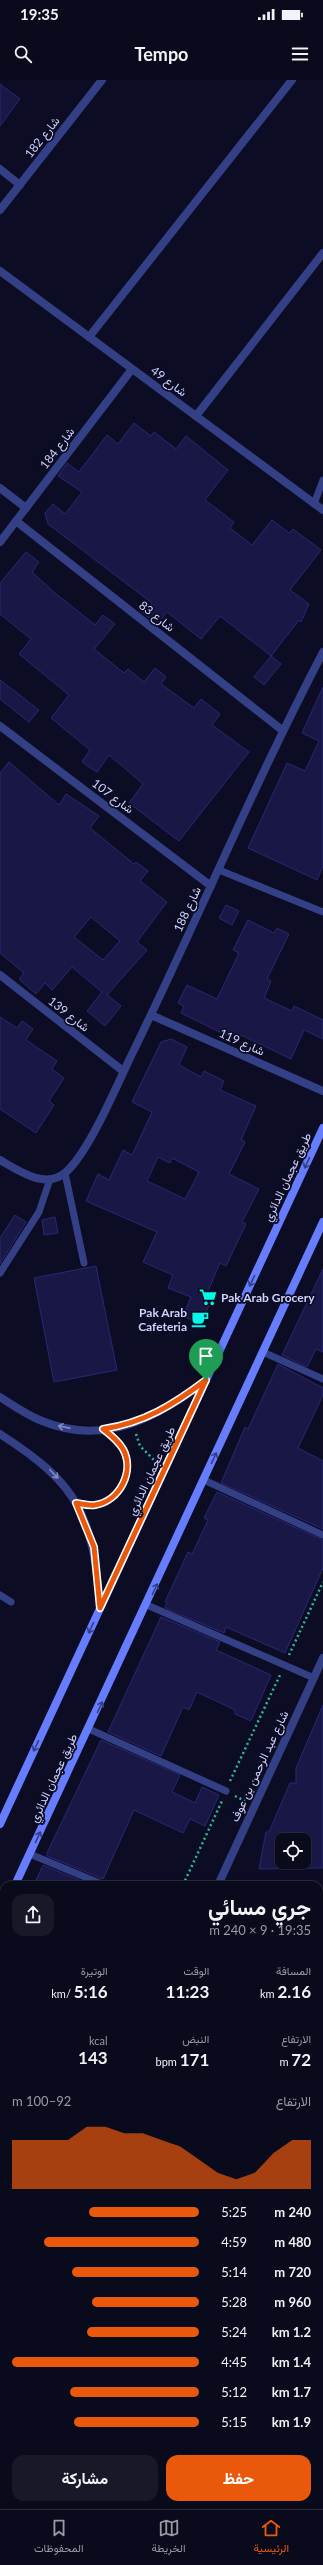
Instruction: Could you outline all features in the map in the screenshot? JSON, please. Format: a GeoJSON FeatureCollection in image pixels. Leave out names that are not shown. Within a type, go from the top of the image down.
{"type":"FeatureCollection","features":[{"type":"Feature","properties":{"kind":"main road","name":"طريق عجمان الدائري"},"geometry":{"type":"LineString","coordinates":[[0,1824],[323,1128]]}},
{"type":"Feature","properties":{"kind":"main road","name":"طريق عجمان الدائري"},"geometry":{"type":"LineString","coordinates":[[18,1881],[263,1352],[321,1231],[323,1222]]}},
{"type":"Feature","properties":{"kind":"street","name":"شارع 182"},"geometry":{"type":"LineString","coordinates":[[0,210],[102,80]]}},
{"type":"Feature","properties":{"kind":"street"},"geometry":{"type":"LineString","coordinates":[[89,337],[292,80]]}},
{"type":"Feature","properties":{"kind":"street"},"geometry":{"type":"LineString","coordinates":[[0,169],[20,185]]}},
{"type":"Feature","properties":{"kind":"street"},"geometry":{"type":"LineString","coordinates":[[196,416],[323,253]]}},
{"type":"Feature","properties":{"kind":"street","name":"شارع 49"},"geometry":{"type":"LineString","coordinates":[[0,271],[323,510]]}},
{"type":"Feature","properties":{"kind":"street","name":"شارع 184"},"geometry":{"type":"LineString","coordinates":[[0,542],[132,369]]}},
{"type":"Feature","properties":{"kind":"street"},"geometry":{"type":"LineString","coordinates":[[0,488],[26,508]]}},
{"type":"Feature","properties":{"kind":"street","name":"شارع 83"},"geometry":{"type":"LineString","coordinates":[[16,521],[282,730]]}},
{"type":"Feature","properties":{"kind":"street","name":"شارع 188"},"geometry":{"type":"LineString","coordinates":[[65,1173],[83,1151],[151,1015],[219,870],[282,730],[323,652]]}},
{"type":"Feature","properties":{"kind":"street","name":"شارع 107"},"geometry":{"type":"LineString","coordinates":[[0,726],[211,886]]}},
{"type":"Feature","properties":{"kind":"street","name":"شارع 139"},"geometry":{"type":"LineString","coordinates":[[0,975],[123,1071]]}},
{"type":"Feature","properties":{"kind":"street","name":"شارع 119"},"geometry":{"type":"LineString","coordinates":[[151,1015],[323,1091]]}},
{"type":"Feature","properties":{"kind":"street"},"geometry":{"type":"LineString","coordinates":[[0,1160],[25,1175],[50,1179],[65,1173]]}},
{"type":"Feature","properties":{"kind":"street"},"geometry":{"type":"LineString","coordinates":[[0,1397],[43,1422],[73,1428],[103,1429],[133,1424],[161,1412],[206,1380]]}},
{"type":"Feature","properties":{"kind":"street"},"geometry":{"type":"LineString","coordinates":[[76,1503],[94,1505],[111,1499],[123,1485],[126,1477],[127,1459],[123,1450],[103,1429]]}},
{"type":"Feature","properties":{"kind":"street"},"geometry":{"type":"LineString","coordinates":[[0,1434],[48,1469],[76,1503],[94,1547],[100,1608]]}},
{"type":"Feature","properties":{"kind":"street","name":"شارع عبد الرحمن بن عوف"},"geometry":{"type":"LineString","coordinates":[[220,1881],[323,1658]]}},
{"type":"Feature","properties":{"kind":"lane"},"geometry":{"type":"LineString","coordinates":[[314,504],[323,480]]}},
{"type":"Feature","properties":{"kind":"lane"},"geometry":{"type":"LineString","coordinates":[[219,870],[323,912]]}},
{"type":"Feature","properties":{"kind":"lane"},"geometry":{"type":"LineString","coordinates":[[65,1173],[84,1263]]}},
{"type":"Feature","properties":{"kind":"lane"},"geometry":{"type":"LineString","coordinates":[[0,1273],[43,1204],[50,1179]]}},
{"type":"Feature","properties":{"kind":"lane"},"geometry":{"type":"LineString","coordinates":[[263,1352],[323,1379]]}},
{"type":"Feature","properties":{"kind":"lane"},"geometry":{"type":"LineString","coordinates":[[204,1480],[323,1535]]}},
{"type":"Feature","properties":{"kind":"lane"},"geometry":{"type":"LineString","coordinates":[[0,1595],[11,1602]]}},
{"type":"Feature","properties":{"kind":"lane"},"geometry":{"type":"LineString","coordinates":[[147,1605],[314,1678]]}},
{"type":"Feature","properties":{"kind":"lane"},"geometry":{"type":"LineString","coordinates":[[89,1729],[226,1791]]}},
{"type":"Feature","properties":{"kind":"lane"},"geometry":{"type":"LineString","coordinates":[[30,1854],[94,1881]]}},
{"type":"Feature","properties":{"kind":"path"},"geometry":{"type":"LineString","coordinates":[[133,1424],[140,1446],[164,1470]]}},
{"type":"Feature","properties":{"kind":"path"},"geometry":{"type":"LineString","coordinates":[[185,1881],[323,1582]]}},
{"type":"Feature","properties":{"kind":"path"},"geometry":{"type":"LineString","coordinates":[[226,1791],[255,1805]]}},
{"type":"Feature","properties":{"kind":"building"},"geometry":{"type":"Polygon","coordinates":[[[0,84],[20,99],[0,126],[0,84]]]}},
{"type":"Feature","properties":{"kind":"building"},"geometry":{"type":"Polygon","coordinates":[[[134,423],[151,436],[154,432],[176,449],[186,436],[228,470],[205,500],[234,522],[230,528],[252,545],[272,520],[289,533],[293,529],[321,550],[290,590],[309,604],[301,622],[299,620],[271,656],[220,616],[201,639],[167,612],[157,624],[143,613],[152,603],[48,524],[45,513],[53,504],[65,514],[82,492],[58,476],[67,463],[79,472],[107,435],[118,444],[134,423]]]}},
{"type":"Feature","properties":{"kind":"building"},"geometry":{"type":"Polygon","coordinates":[[[26,552],[39,562],[32,572],[55,593],[95,625],[103,615],[115,624],[94,649],[124,673],[128,669],[144,682],[155,668],[166,677],[161,684],[194,708],[201,699],[220,714],[212,725],[249,752],[179,841],[129,803],[143,784],[109,755],[97,772],[82,762],[90,750],[51,718],[69,695],[19,654],[31,639],[0,614],[0,583],[26,552]]]}},
{"type":"Feature","properties":{"kind":"building"},"geometry":{"type":"Polygon","coordinates":[[[271,656],[281,664],[264,685],[254,677],[271,656]]]}},
{"type":"Feature","properties":{"kind":"building"},"geometry":{"type":"Polygon","coordinates":[[[0,680],[39,710],[29,722],[0,699],[0,680]]]}},
{"type":"Feature","properties":{"kind":"building"},"geometry":{"type":"Polygon","coordinates":[[[323,687],[323,866],[317,880],[248,848],[287,763],[305,771],[319,741],[302,733],[323,687]]]}},
{"type":"Feature","properties":{"kind":"building"},"geometry":{"type":"Polygon","coordinates":[[[9,762],[59,805],[66,794],[99,816],[90,828],[134,864],[136,862],[148,871],[140,881],[167,902],[137,942],[147,950],[107,995],[121,1006],[105,1026],[87,1011],[102,992],[72,967],[52,990],[45,983],[36,994],[19,979],[24,973],[0,953],[0,773],[9,762]],[[91,917],[74,937],[103,960],[120,941],[91,917]]]}},
{"type":"Feature","properties":{"kind":"building"},"geometry":{"type":"Polygon","coordinates":[[[226,905],[239,911],[232,925],[219,918],[226,905]]]}},
{"type":"Feature","properties":{"kind":"building"},"geometry":{"type":"Polygon","coordinates":[[[248,920],[274,933],[277,928],[289,934],[267,979],[271,981],[264,998],[292,1011],[294,1006],[323,1020],[323,1039],[304,1030],[291,1059],[241,1035],[238,1041],[181,1013],[184,1006],[178,1003],[187,985],[217,999],[239,953],[233,950],[248,920]]]}},
{"type":"Feature","properties":{"kind":"building"},"geometry":{"type":"Polygon","coordinates":[[[0,1017],[17,1028],[22,1021],[33,1029],[26,1040],[57,1061],[52,1069],[64,1078],[49,1101],[54,1105],[36,1133],[0,1109],[0,1017]]]}},
{"type":"Feature","properties":{"kind":"building"},"geometry":{"type":"Polygon","coordinates":[[[171,1039],[187,1047],[179,1065],[201,1077],[204,1071],[224,1081],[220,1090],[256,1106],[241,1140],[245,1142],[229,1174],[259,1189],[242,1222],[246,1224],[226,1266],[220,1263],[208,1291],[214,1294],[201,1324],[183,1316],[191,1297],[168,1288],[173,1275],[143,1262],[157,1232],[86,1201],[98,1174],[109,1180],[123,1150],[132,1155],[152,1112],[132,1102],[161,1042],[171,1039]],[[158,1157],[147,1181],[185,1199],[199,1172],[172,1158],[170,1163],[158,1157]]]}},
{"type":"Feature","properties":{"kind":"building"},"geometry":{"type":"Polygon","coordinates":[[[15,1215],[26,1222],[0,1264],[0,1238],[15,1215]]]}},
{"type":"Feature","properties":{"kind":"building"},"geometry":{"type":"Polygon","coordinates":[[[55,1217],[58,1233],[44,1235],[42,1220],[55,1217]]]}},
{"type":"Feature","properties":{"kind":"building"},"geometry":{"type":"Polygon","coordinates":[[[96,1266],[117,1370],[54,1382],[34,1278],[96,1266]]]}},
{"type":"Feature","properties":{"kind":"building"},"geometry":{"type":"Polygon","coordinates":[[[323,1269],[323,1352],[316,1349],[307,1367],[282,1355],[323,1269]]]}},
{"type":"Feature","properties":{"kind":"building"},"geometry":{"type":"Polygon","coordinates":[[[278,1364],[323,1388],[323,1395],[298,1448],[323,1461],[323,1529],[221,1483],[245,1427],[248,1429],[278,1364]]]}},
{"type":"Feature","properties":{"kind":"building"},"geometry":{"type":"Polygon","coordinates":[[[217,1492],[323,1540],[323,1568],[285,1653],[226,1627],[224,1633],[165,1608],[167,1603],[165,1602],[188,1552],[192,1554],[208,1520],[204,1518],[217,1492]]]}},
{"type":"Feature","properties":{"kind":"building"},"geometry":{"type":"Polygon","coordinates":[[[161,1617],[220,1642],[216,1650],[271,1675],[251,1721],[235,1714],[235,1710],[197,1692],[189,1710],[183,1707],[161,1756],[108,1732],[161,1617]]]}},
{"type":"Feature","properties":{"kind":"building"},"geometry":{"type":"Polygon","coordinates":[[[323,1705],[323,1868],[311,1868],[311,1833],[275,1833],[275,1869],[259,1869],[266,1832],[269,1832],[290,1783],[296,1783],[296,1768],[323,1705]]]}},
{"type":"Feature","properties":{"kind":"building"},"geometry":{"type":"Polygon","coordinates":[[[101,1740],[180,1775],[172,1792],[195,1803],[202,1787],[219,1795],[205,1826],[190,1819],[183,1833],[134,1810],[103,1879],[47,1856],[47,1853],[101,1740]]]}},
{"type":"Feature","properties":{"kind":"building"},"geometry":{"type":"Polygon","coordinates":[[[43,1865],[81,1881],[36,1881],[43,1865]]]}},
{"type":"Feature","properties":{"kind":"place","name":"Pak Arab Grocery"},"geometry":{"type":"Point","coordinates":[208,1297]}},
{"type":"Feature","properties":{"kind":"place","name":"Pak Arab Cafeteria"},"geometry":{"type":"Point","coordinates":[200,1319]}},
{"type":"Feature","properties":{"kind":"route"},"geometry":{"type":"LineString","coordinates":[[206,1380],[164,1470],[100,1608],[97,1563],[94,1547],[84,1517],[76,1503],[94,1505],[111,1499],[123,1485],[126,1477],[127,1459],[123,1450],[119,1443],[103,1429],[133,1424],[161,1412],[206,1380]]}}]}
